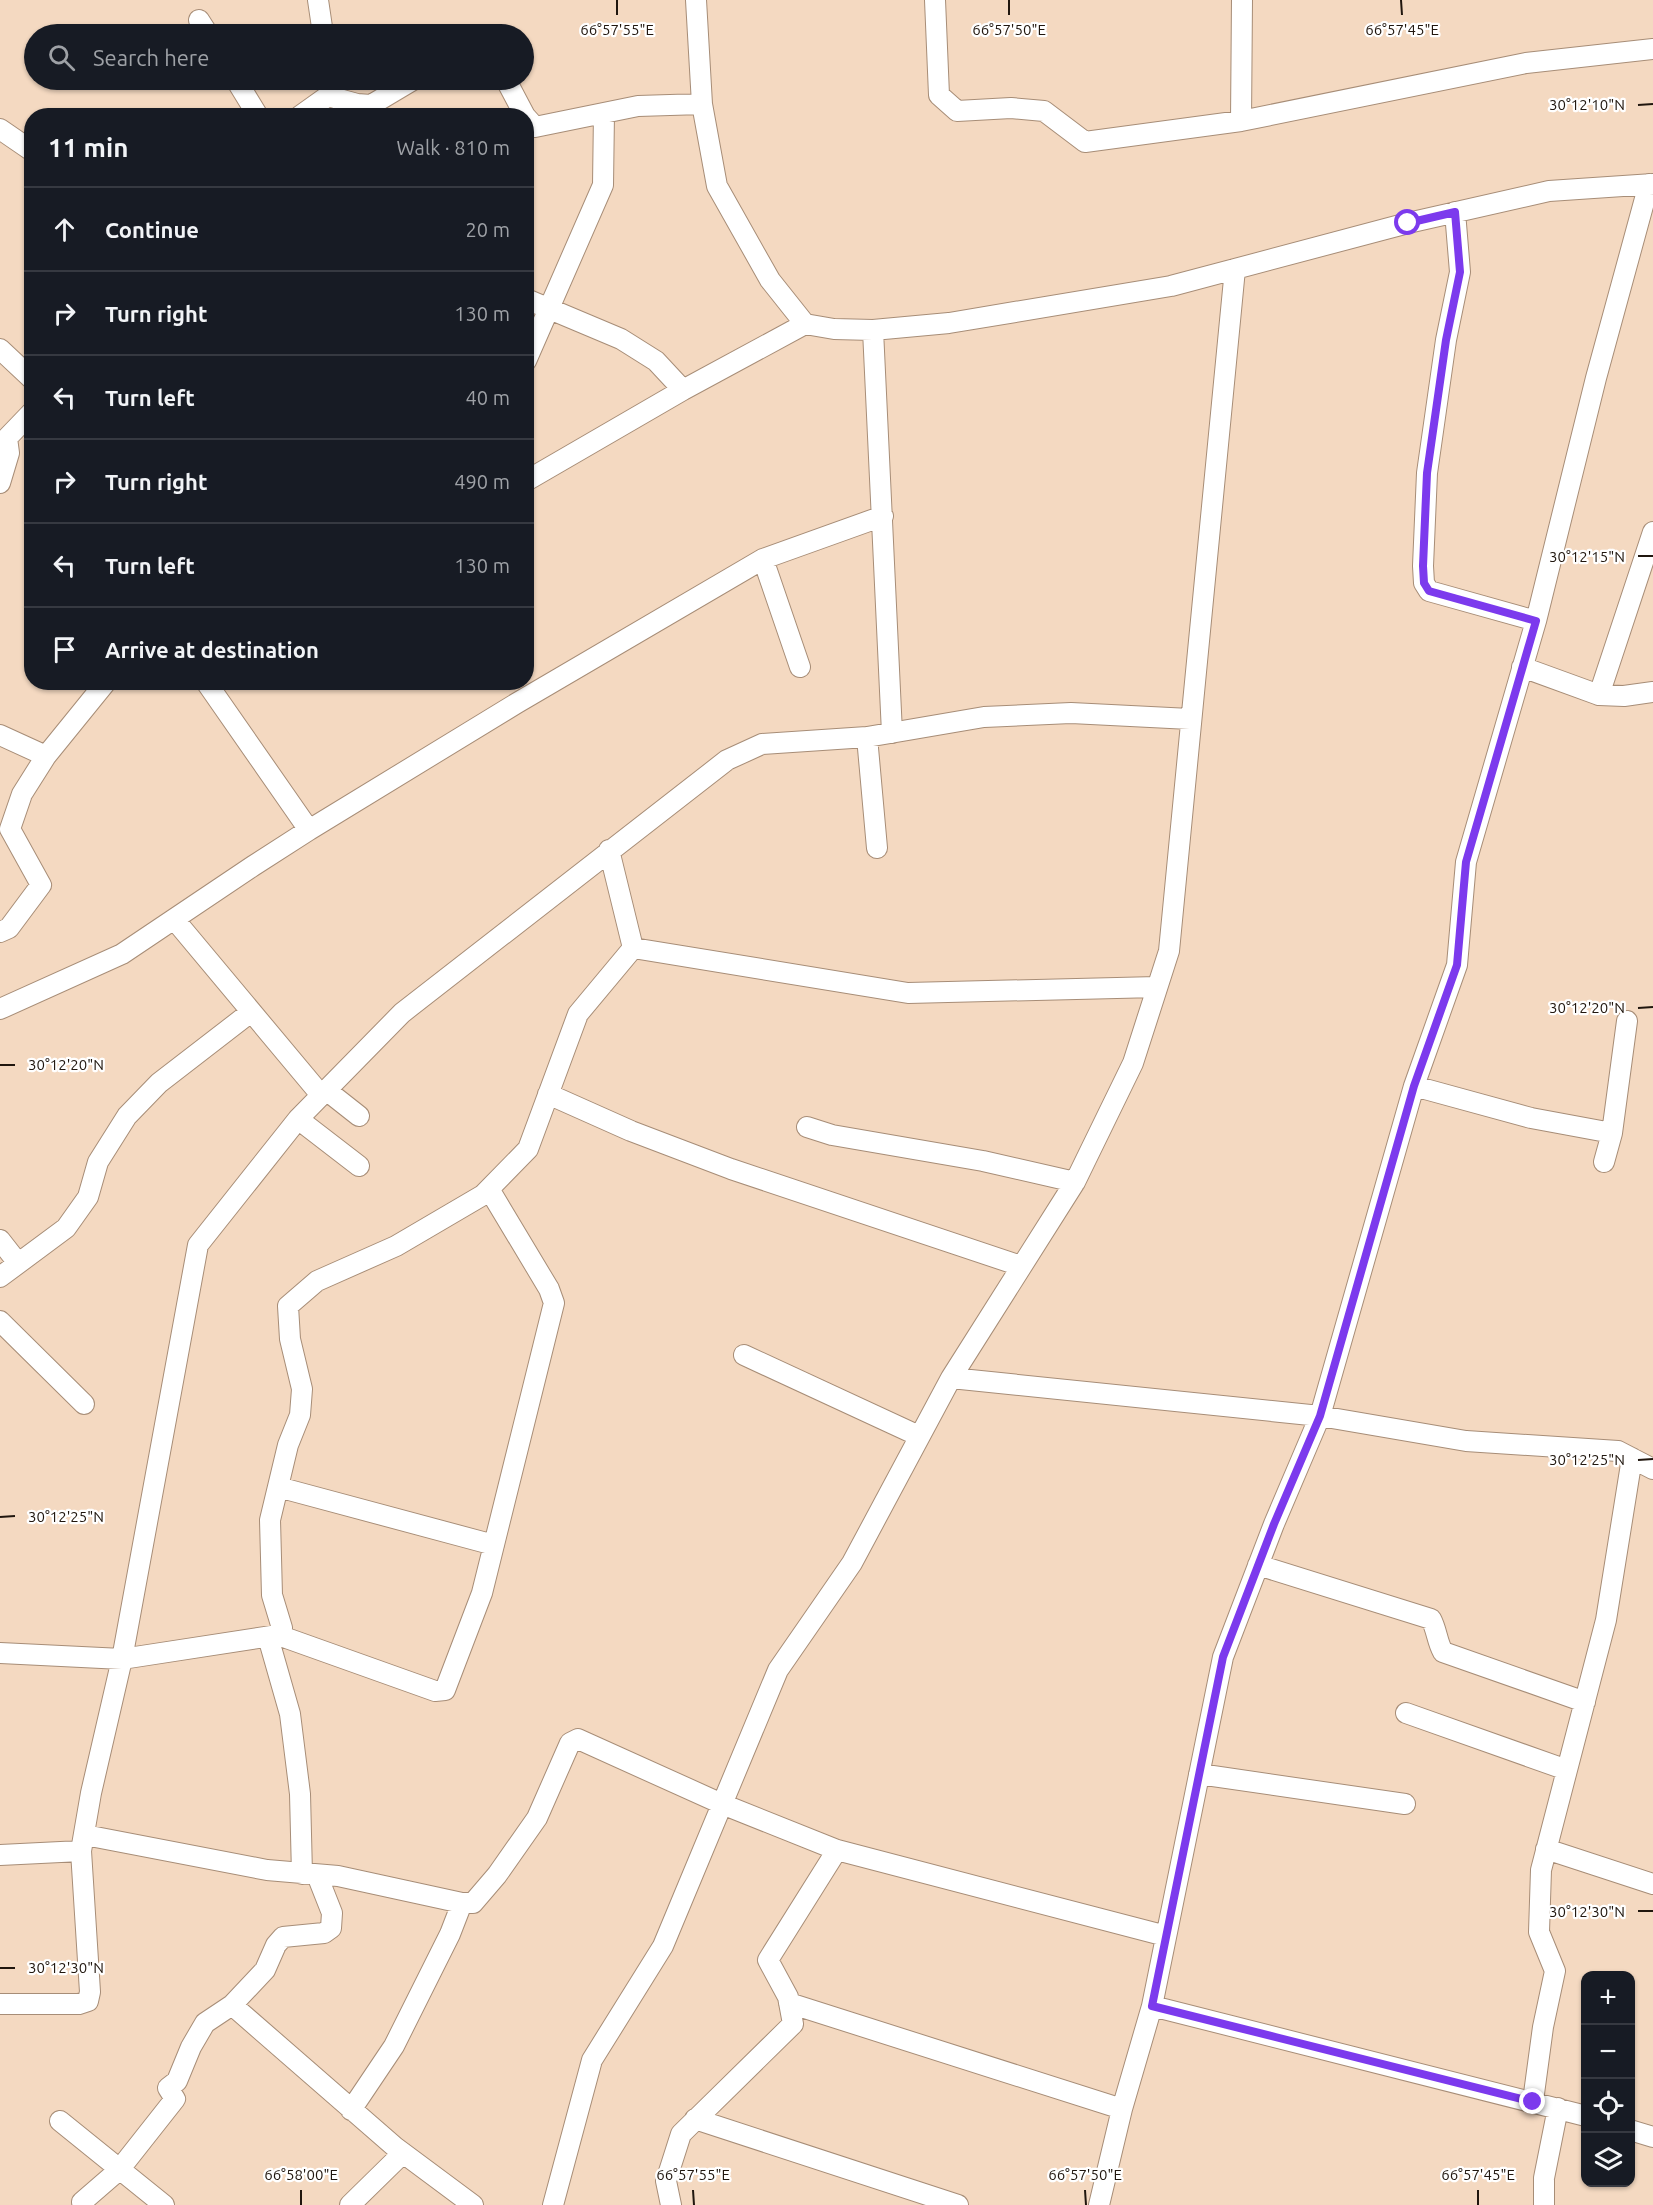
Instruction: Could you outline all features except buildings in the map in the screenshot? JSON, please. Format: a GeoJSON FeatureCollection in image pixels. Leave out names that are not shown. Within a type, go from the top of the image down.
{"type":"FeatureCollection","features":[{"type":"Feature","properties":{"kind":"street"},"geometry":{"type":"LineString","coordinates":[[318,0],[321,24]]}},
{"type":"Feature","properties":{"kind":"street"},"geometry":{"type":"LineString","coordinates":[[696,0],[702,104],[717,186],[770,280],[805,324]]}},
{"type":"Feature","properties":{"kind":"street"},"geometry":{"type":"LineString","coordinates":[[935,0],[939,95],[957,111],[1011,108],[1044,111],[1085,142],[1241,121],[1526,63],[1653,49]]}},
{"type":"Feature","properties":{"kind":"street"},"geometry":{"type":"LineString","coordinates":[[1241,121],[1242,0]]}},
{"type":"Feature","properties":{"kind":"street"},"geometry":{"type":"LineString","coordinates":[[242,90],[253,108]]}},
{"type":"Feature","properties":{"kind":"street"},"geometry":{"type":"LineString","coordinates":[[309,108],[328,90]]}},
{"type":"Feature","properties":{"kind":"street"},"geometry":{"type":"LineString","coordinates":[[333,90],[357,104],[371,105],[396,90]]}},
{"type":"Feature","properties":{"kind":"street"},"geometry":{"type":"LineString","coordinates":[[512,90],[522,108]]}},
{"type":"Feature","properties":{"kind":"street"},"geometry":{"type":"LineString","coordinates":[[534,126],[638,106],[702,104]]}},
{"type":"Feature","properties":{"kind":"street"},"geometry":{"type":"LineString","coordinates":[[534,343],[603,184],[604,113]]}},
{"type":"Feature","properties":{"kind":"street"},"geometry":{"type":"LineString","coordinates":[[0,129],[24,146]]}},
{"type":"Feature","properties":{"kind":"street"},"geometry":{"type":"LineString","coordinates":[[534,476],[683,390],[805,324],[834,329],[873,330],[949,323],[1171,286],[1455,212],[1549,190],[1651,184],[1596,378],[1536,621],[1466,862],[1457,965],[1414,1086],[1320,1416],[1258,1565],[1223,1657],[1152,2006],[1122,2109],[1099,2205]]}},
{"type":"Feature","properties":{"kind":"street"},"geometry":{"type":"LineString","coordinates":[[1455,212],[1460,272],[1446,340],[1427,473],[1424,583],[1429,591],[1536,621]]}},
{"type":"Feature","properties":{"kind":"street"},"geometry":{"type":"LineString","coordinates":[[553,2205],[592,2060],[663,1946],[778,1670],[852,1563],[951,1378],[1075,1182],[1133,1064],[1169,951],[1236,269]]}},
{"type":"Feature","properties":{"kind":"street"},"geometry":{"type":"LineString","coordinates":[[534,302],[621,339],[656,362],[683,390]]}},
{"type":"Feature","properties":{"kind":"street"},"geometry":{"type":"LineString","coordinates":[[873,330],[892,733]]}},
{"type":"Feature","properties":{"kind":"street"},"geometry":{"type":"LineString","coordinates":[[0,349],[24,372]]}},
{"type":"Feature","properties":{"kind":"street"},"geometry":{"type":"LineString","coordinates":[[0,483],[9,453],[6,440],[24,421]]}},
{"type":"Feature","properties":{"kind":"street"},"geometry":{"type":"LineString","coordinates":[[0,1009],[122,954],[253,866],[517,703],[764,559],[883,516]]}},
{"type":"Feature","properties":{"kind":"street"},"geometry":{"type":"LineString","coordinates":[[1599,695],[1653,532]]}},
{"type":"Feature","properties":{"kind":"street"},"geometry":{"type":"LineString","coordinates":[[764,559],[800,667]]}},
{"type":"Feature","properties":{"kind":"street"},"geometry":{"type":"LineString","coordinates":[[1522,668],[1599,695],[1624,696],[1653,692]]}},
{"type":"Feature","properties":{"kind":"street"},"geometry":{"type":"LineString","coordinates":[[0,932],[9,928],[41,885],[10,829],[22,794],[46,756],[100,690]]}},
{"type":"Feature","properties":{"kind":"street"},"geometry":{"type":"LineString","coordinates":[[212,690],[309,831]]}},
{"type":"Feature","properties":{"kind":"street"},"geometry":{"type":"LineString","coordinates":[[0,2004],[79,2004],[88,2001],[90,1992],[83,1843],[91,1794],[122,1659],[198,1245],[298,1119],[402,1013],[727,760],[762,744],[867,737],[984,717],[1071,713],[1190,719]]}},
{"type":"Feature","properties":{"kind":"street"},"geometry":{"type":"LineString","coordinates":[[0,735],[46,756]]}},
{"type":"Feature","properties":{"kind":"street"},"geometry":{"type":"LineString","coordinates":[[867,737],[877,848]]}},
{"type":"Feature","properties":{"kind":"street"},"geometry":{"type":"LineString","coordinates":[[609,850],[633,948]]}},
{"type":"Feature","properties":{"kind":"street"},"geometry":{"type":"LineString","coordinates":[[174,920],[323,1093],[359,1116]]}},
{"type":"Feature","properties":{"kind":"street"},"geometry":{"type":"LineString","coordinates":[[633,948],[908,993],[1157,987]]}},
{"type":"Feature","properties":{"kind":"street"},"geometry":{"type":"LineString","coordinates":[[273,1636],[282,1628],[272,1595],[270,1520],[288,1445],[300,1415],[302,1389],[290,1339],[288,1306],[317,1281],[396,1246],[483,1195],[528,1149],[578,1014],[633,948]]}},
{"type":"Feature","properties":{"kind":"street"},"geometry":{"type":"LineString","coordinates":[[0,1277],[66,1228],[88,1197],[98,1162],[127,1116],[159,1083],[251,1012]]}},
{"type":"Feature","properties":{"kind":"street"},"geometry":{"type":"LineString","coordinates":[[1604,1162],[1612,1133],[1627,1021]]}},
{"type":"Feature","properties":{"kind":"street"},"geometry":{"type":"LineString","coordinates":[[1414,1086],[1531,1118],[1612,1133]]}},
{"type":"Feature","properties":{"kind":"street"},"geometry":{"type":"LineString","coordinates":[[548,1094],[631,1131],[731,1169],[1022,1266]]}},
{"type":"Feature","properties":{"kind":"street"},"geometry":{"type":"LineString","coordinates":[[298,1119],[359,1166]]}},
{"type":"Feature","properties":{"kind":"street"},"geometry":{"type":"LineString","coordinates":[[807,1127],[832,1135],[983,1161],[1075,1182]]}},
{"type":"Feature","properties":{"kind":"street"},"geometry":{"type":"LineString","coordinates":[[0,1653],[122,1659],[273,1636],[435,1691],[446,1690],[482,1593],[554,1303],[549,1289],[489,1189]]}},
{"type":"Feature","properties":{"kind":"street"},"geometry":{"type":"LineString","coordinates":[[0,1240],[18,1263]]}},
{"type":"Feature","properties":{"kind":"street"},"geometry":{"type":"LineString","coordinates":[[0,1321],[84,1404]]}},
{"type":"Feature","properties":{"kind":"street"},"geometry":{"type":"LineString","coordinates":[[744,1355],[919,1437]]}},
{"type":"Feature","properties":{"kind":"street"},"geometry":{"type":"LineString","coordinates":[[951,1378],[1320,1416],[1466,1441],[1618,1451],[1653,1469]]}},
{"type":"Feature","properties":{"kind":"street"},"geometry":{"type":"LineString","coordinates":[[1533,2102],[1543,2027],[1555,1971],[1539,1932],[1540,1870],[1606,1620],[1632,1458]]}},
{"type":"Feature","properties":{"kind":"street"},"geometry":{"type":"LineString","coordinates":[[278,1487],[494,1545]]}},
{"type":"Feature","properties":{"kind":"street"},"geometry":{"type":"LineString","coordinates":[[1258,1565],[1431,1619],[1443,1652],[1585,1702]]}},
{"type":"Feature","properties":{"kind":"street"},"geometry":{"type":"LineString","coordinates":[[82,2202],[119,2170],[175,2099],[168,2088],[177,2081],[191,2047],[205,2023],[232,2005],[265,1970],[276,1945],[283,1937],[324,1933],[331,1928],[332,1913],[310,1875],[290,1714],[273,1636]]}},
{"type":"Feature","properties":{"kind":"street"},"geometry":{"type":"LineString","coordinates":[[1406,1713],[1567,1770]]}},
{"type":"Feature","properties":{"kind":"street"},"geometry":{"type":"LineString","coordinates":[[0,1855],[83,1843],[267,1870],[338,1876],[462,1903],[473,1903],[497,1875],[537,1818],[570,1743],[579,1739],[722,1804],[837,1850],[1166,1936]]}},
{"type":"Feature","properties":{"kind":"street"},"geometry":{"type":"LineString","coordinates":[[1199,1774],[1406,1804]]}},
{"type":"Feature","properties":{"kind":"street"},"geometry":{"type":"LineString","coordinates":[[1546,1849],[1653,1884]]}},
{"type":"Feature","properties":{"kind":"street"},"geometry":{"type":"LineString","coordinates":[[671,2205],[666,2181],[681,2134],[793,2024],[788,1997],[768,1960],[837,1850]]}},
{"type":"Feature","properties":{"kind":"street"},"geometry":{"type":"LineString","coordinates":[[351,2110],[394,2046],[450,1934],[462,1903]]}},
{"type":"Feature","properties":{"kind":"street"},"geometry":{"type":"LineString","coordinates":[[789,2003],[1122,2109]]}},
{"type":"Feature","properties":{"kind":"street"},"geometry":{"type":"LineString","coordinates":[[232,2005],[351,2110],[403,2153],[473,2205]]}},
{"type":"Feature","properties":{"kind":"street"},"geometry":{"type":"LineString","coordinates":[[1152,2006],[1581,2115]]}},
{"type":"Feature","properties":{"kind":"street"},"geometry":{"type":"LineString","coordinates":[[1544,2205],[1544,2178],[1558,2108]]}},
{"type":"Feature","properties":{"kind":"street"},"geometry":{"type":"LineString","coordinates":[[695,2119],[958,2205]]}},
{"type":"Feature","properties":{"kind":"street"},"geometry":{"type":"LineString","coordinates":[[60,2121],[164,2205]]}},
{"type":"Feature","properties":{"kind":"street"},"geometry":{"type":"LineString","coordinates":[[1635,2132],[1653,2137]]}},
{"type":"Feature","properties":{"kind":"street"},"geometry":{"type":"LineString","coordinates":[[350,2205],[403,2153]]}},
{"type":"Feature","properties":{"kind":"route"},"geometry":{"type":"LineString","coordinates":[[1408,223],[1455,212],[1460,272],[1446,340],[1427,473],[1424,583],[1429,591],[1536,621],[1466,862],[1457,965],[1414,1086],[1320,1416],[1274,1524],[1223,1657],[1152,2006],[1533,2102]]}}]}
